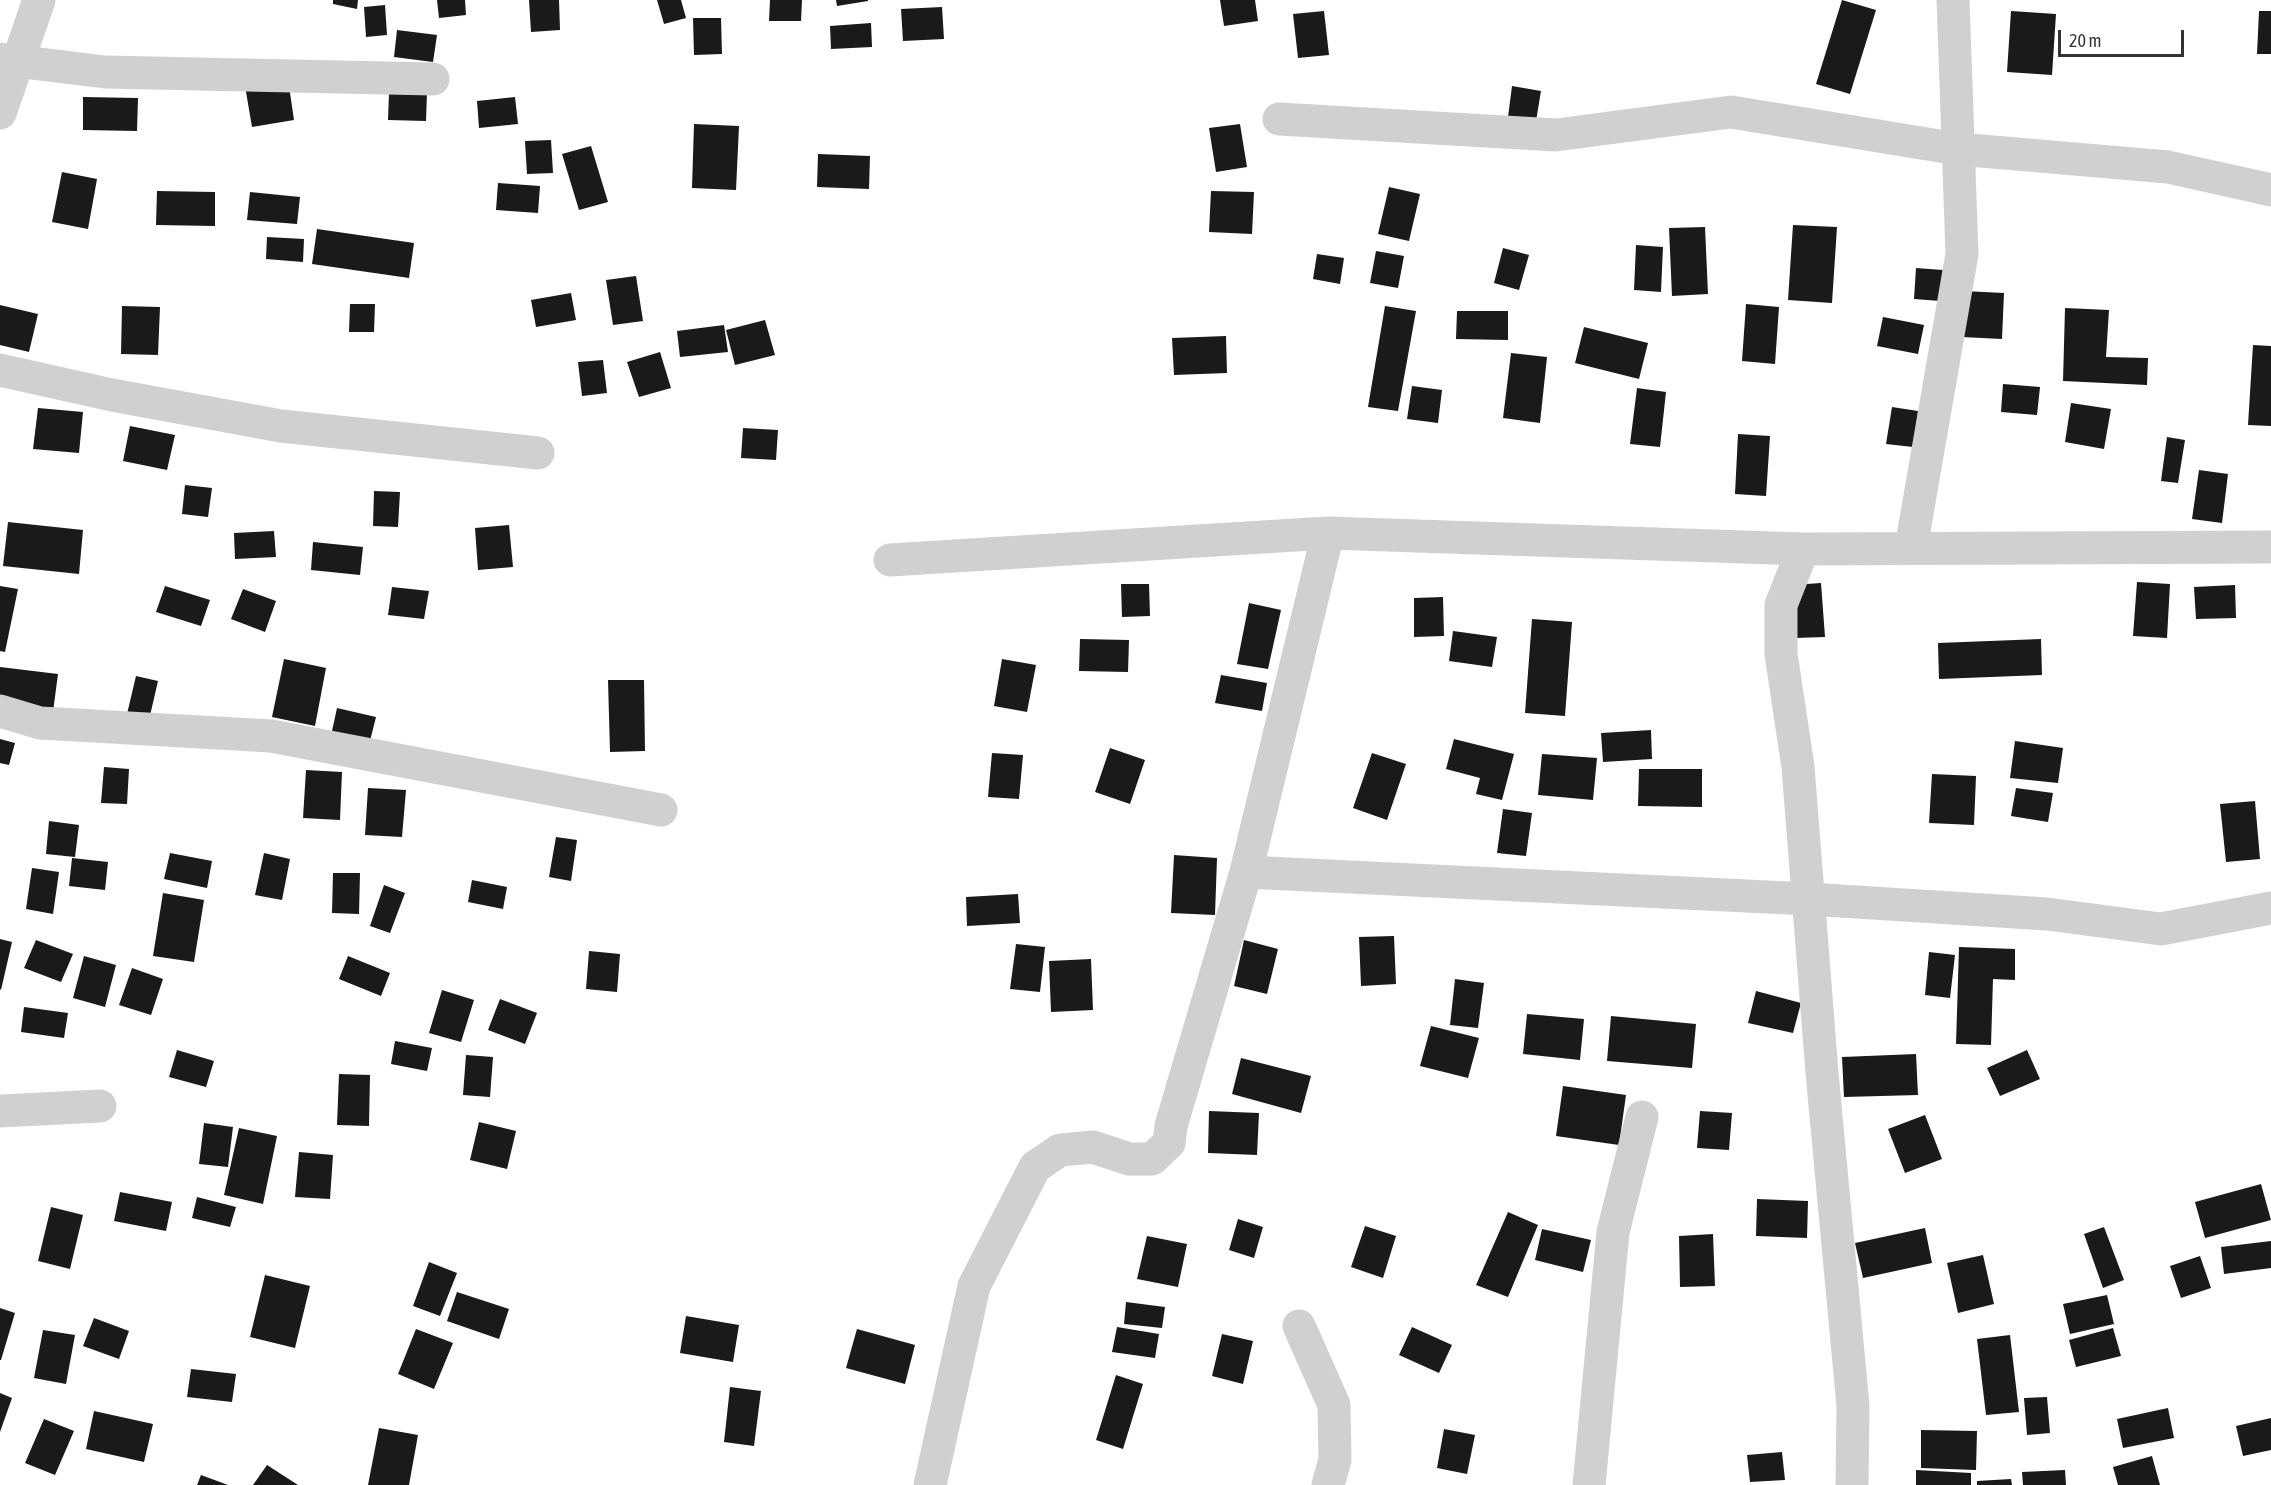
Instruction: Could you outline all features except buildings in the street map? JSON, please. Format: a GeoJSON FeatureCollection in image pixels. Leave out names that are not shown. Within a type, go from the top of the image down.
{"type":"FeatureCollection","features":[{"type":"Feature","properties":{"kind":"street"},"geometry":{"type":"LineString","coordinates":[[0,114],[8,61],[39,0]]}},
{"type":"Feature","properties":{"kind":"street"},"geometry":{"type":"LineString","coordinates":[[1911,548],[1962,254],[1953,0]]}},
{"type":"Feature","properties":{"kind":"street"},"geometry":{"type":"LineString","coordinates":[[8,61],[105,72],[433,79]]}},
{"type":"Feature","properties":{"kind":"street"},"geometry":{"type":"LineString","coordinates":[[1279,119],[1556,135],[1731,112],[1958,149],[2168,167],[2271,190]]}},
{"type":"Feature","properties":{"kind":"street"},"geometry":{"type":"LineString","coordinates":[[0,370],[112,395],[281,426],[538,453]]}},
{"type":"Feature","properties":{"kind":"street"},"geometry":{"type":"LineString","coordinates":[[890,560],[1328,533],[1803,549],[2271,547]]}},
{"type":"Feature","properties":{"kind":"street"},"geometry":{"type":"LineString","coordinates":[[930,1485],[974,1286],[1035,1167],[1060,1150],[1093,1147],[1129,1159],[1152,1160],[1169,1143],[1246,872],[1328,533]]}},
{"type":"Feature","properties":{"kind":"street"},"geometry":{"type":"LineString","coordinates":[[1803,549],[1781,605],[1781,654],[1798,766],[1853,1406],[1852,1485]]}},
{"type":"Feature","properties":{"kind":"street"},"geometry":{"type":"LineString","coordinates":[[0,711],[40,723],[272,736],[661,810]]}},
{"type":"Feature","properties":{"kind":"street"},"geometry":{"type":"LineString","coordinates":[[1246,872],[1809,899],[2048,914],[2161,929],[2271,908]]}},
{"type":"Feature","properties":{"kind":"street"},"geometry":{"type":"LineString","coordinates":[[0,1111],[100,1106]]}},
{"type":"Feature","properties":{"kind":"street"},"geometry":{"type":"LineString","coordinates":[[1589,1485],[1612,1232],[1642,1117]]}},
{"type":"Feature","properties":{"kind":"street"},"geometry":{"type":"LineString","coordinates":[[1299,1326],[1334,1405],[1335,1460],[1328,1485]]}}]}
